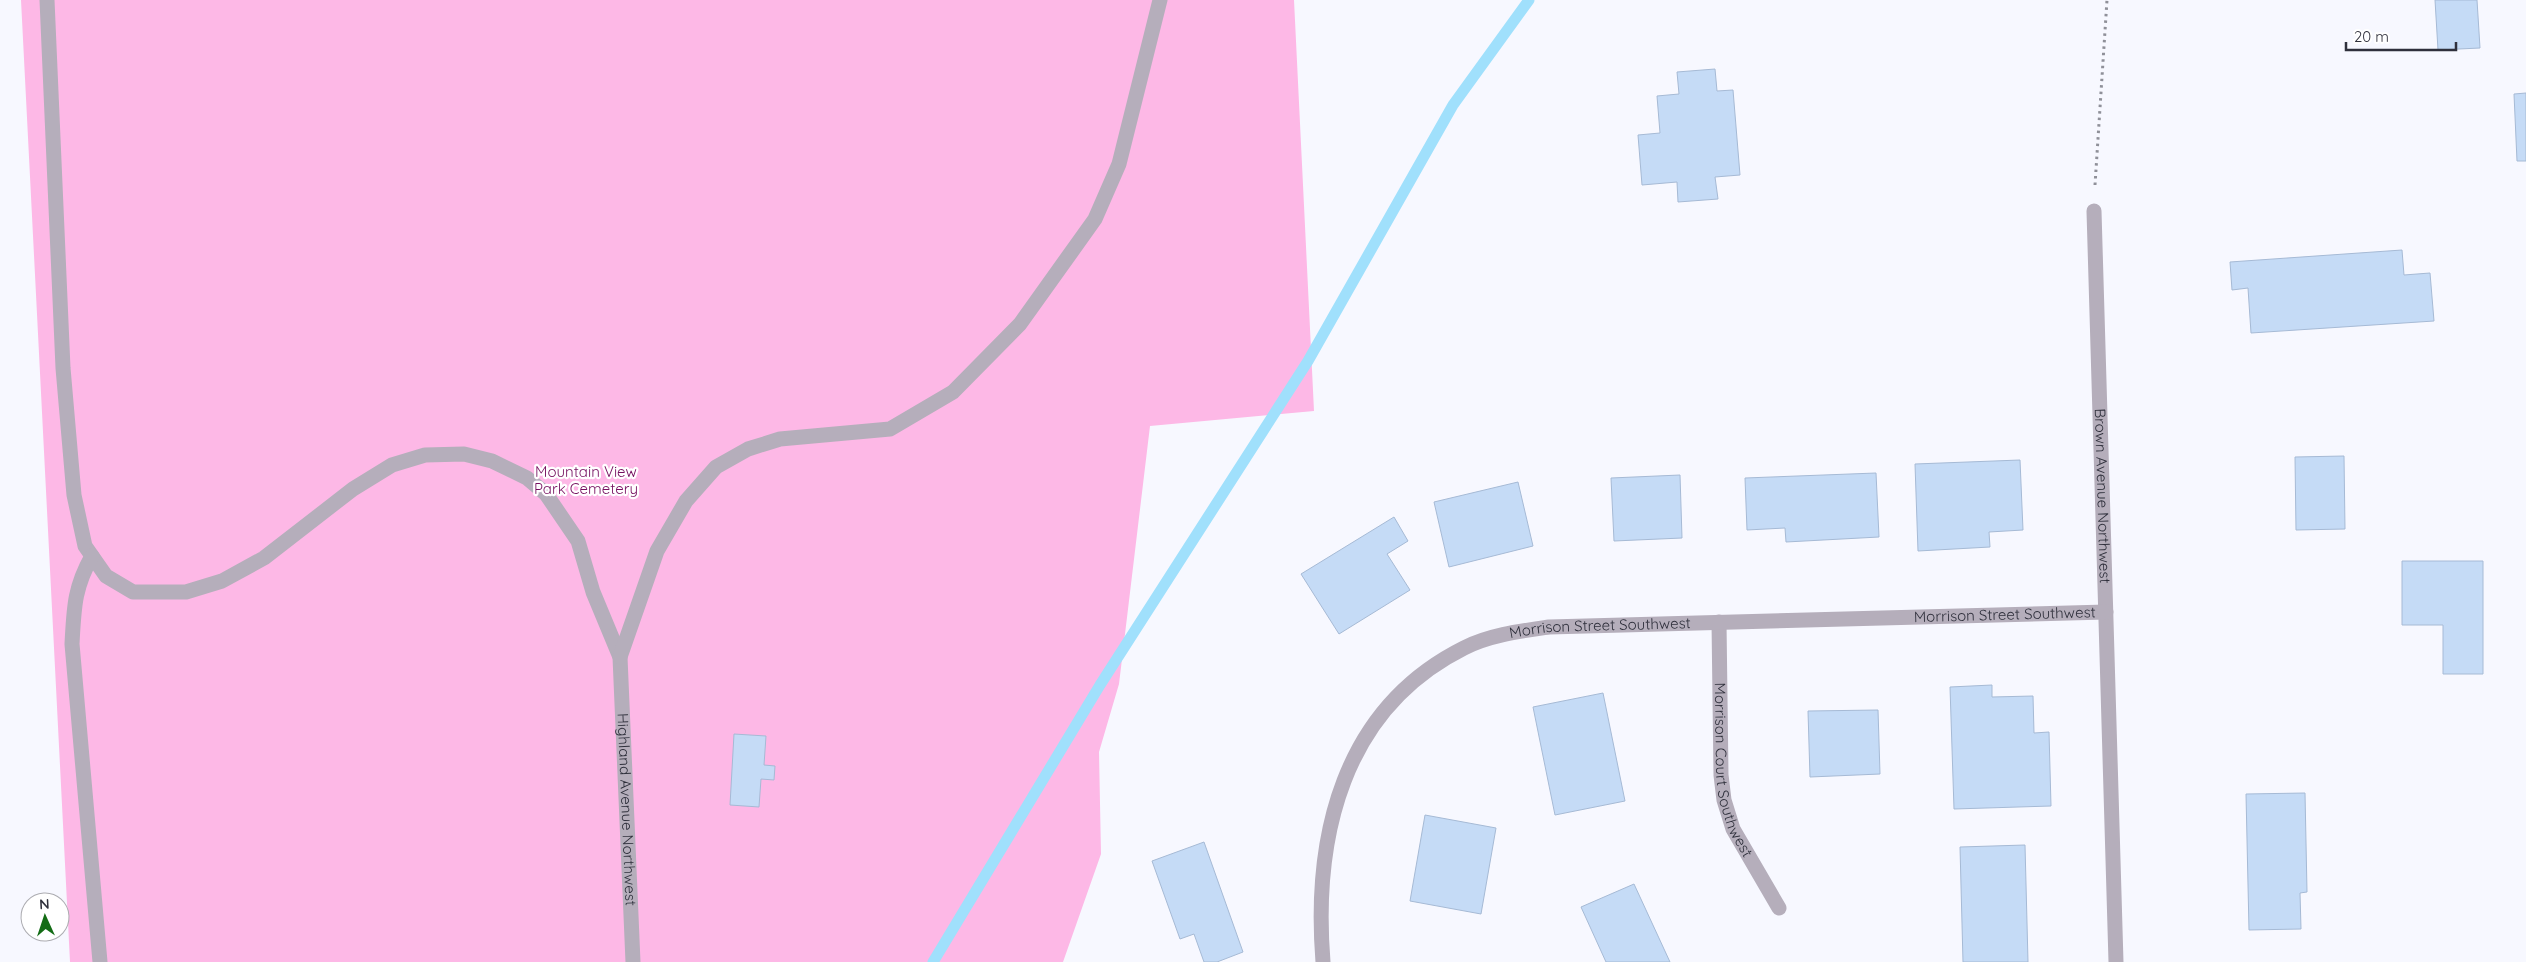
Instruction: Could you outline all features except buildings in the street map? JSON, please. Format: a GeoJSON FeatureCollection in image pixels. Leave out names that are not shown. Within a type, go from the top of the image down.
{"type":"FeatureCollection","features":[{"type":"Feature","properties":{"kind":"street"},"geometry":{"type":"LineString","coordinates":[[47,0],[62,338],[72,476],[74,495],[85,546],[106,576],[133,592],[186,592],[222,581],[264,558],[353,489],[392,465],[426,455],[464,454],[492,460],[527,478],[546,494],[578,541],[594,592],[620,657]]}},
{"type":"Feature","properties":{"kind":"street"},"geometry":{"type":"LineString","coordinates":[[620,657],[657,551],[686,501],[716,467],[748,449],[780,439],[890,429],[953,392],[1020,324],[1095,219],[1116,172],[1160,0]]}},
{"type":"Feature","properties":{"kind":"street","name":"Brown Avenue Northwest"},"geometry":{"type":"LineString","coordinates":[[2094,210],[2116,962]]}},
{"type":"Feature","properties":{"kind":"street"},"geometry":{"type":"LineString","coordinates":[[92,556],[80,579],[74,607],[72,644],[100,962]]}},
{"type":"Feature","properties":{"kind":"street","name":"Morrison Street Southwest"},"geometry":{"type":"LineString","coordinates":[[1323,962],[1320,923],[1324,865],[1327,839],[1337,795],[1372,728],[1387,708],[1424,674],[1465,647],[1518,632],[1549,627],[2106,612]]}},
{"type":"Feature","properties":{"kind":"street","name":"Morrison Court Southwest"},"geometry":{"type":"LineString","coordinates":[[1719,622],[1721,775],[1724,800],[1733,829],[1779,908]]}},
{"type":"Feature","properties":{"kind":"street","name":"Highland Avenue Northwest"},"geometry":{"type":"LineString","coordinates":[[620,657],[633,962]]}},
{"type":"Feature","properties":{"kind":"path"},"geometry":{"type":"LineString","coordinates":[[2094,210],[2107,0]]}},
{"type":"Feature","properties":{"kind":"green space","name":"Mountain View Park Cemetery"},"geometry":{"type":"Polygon","coordinates":[[[21,0],[1294,0],[1314,411],[1150,426],[1119,684],[1099,752],[1101,854],[1063,962],[70,962],[70,892],[66,892],[21,0]]]}},
{"type":"Feature","properties":{"kind":"waterway"},"geometry":{"type":"LineString","coordinates":[[933,962],[1100,685],[1308,361],[1453,105],[1529,0]]}}]}
